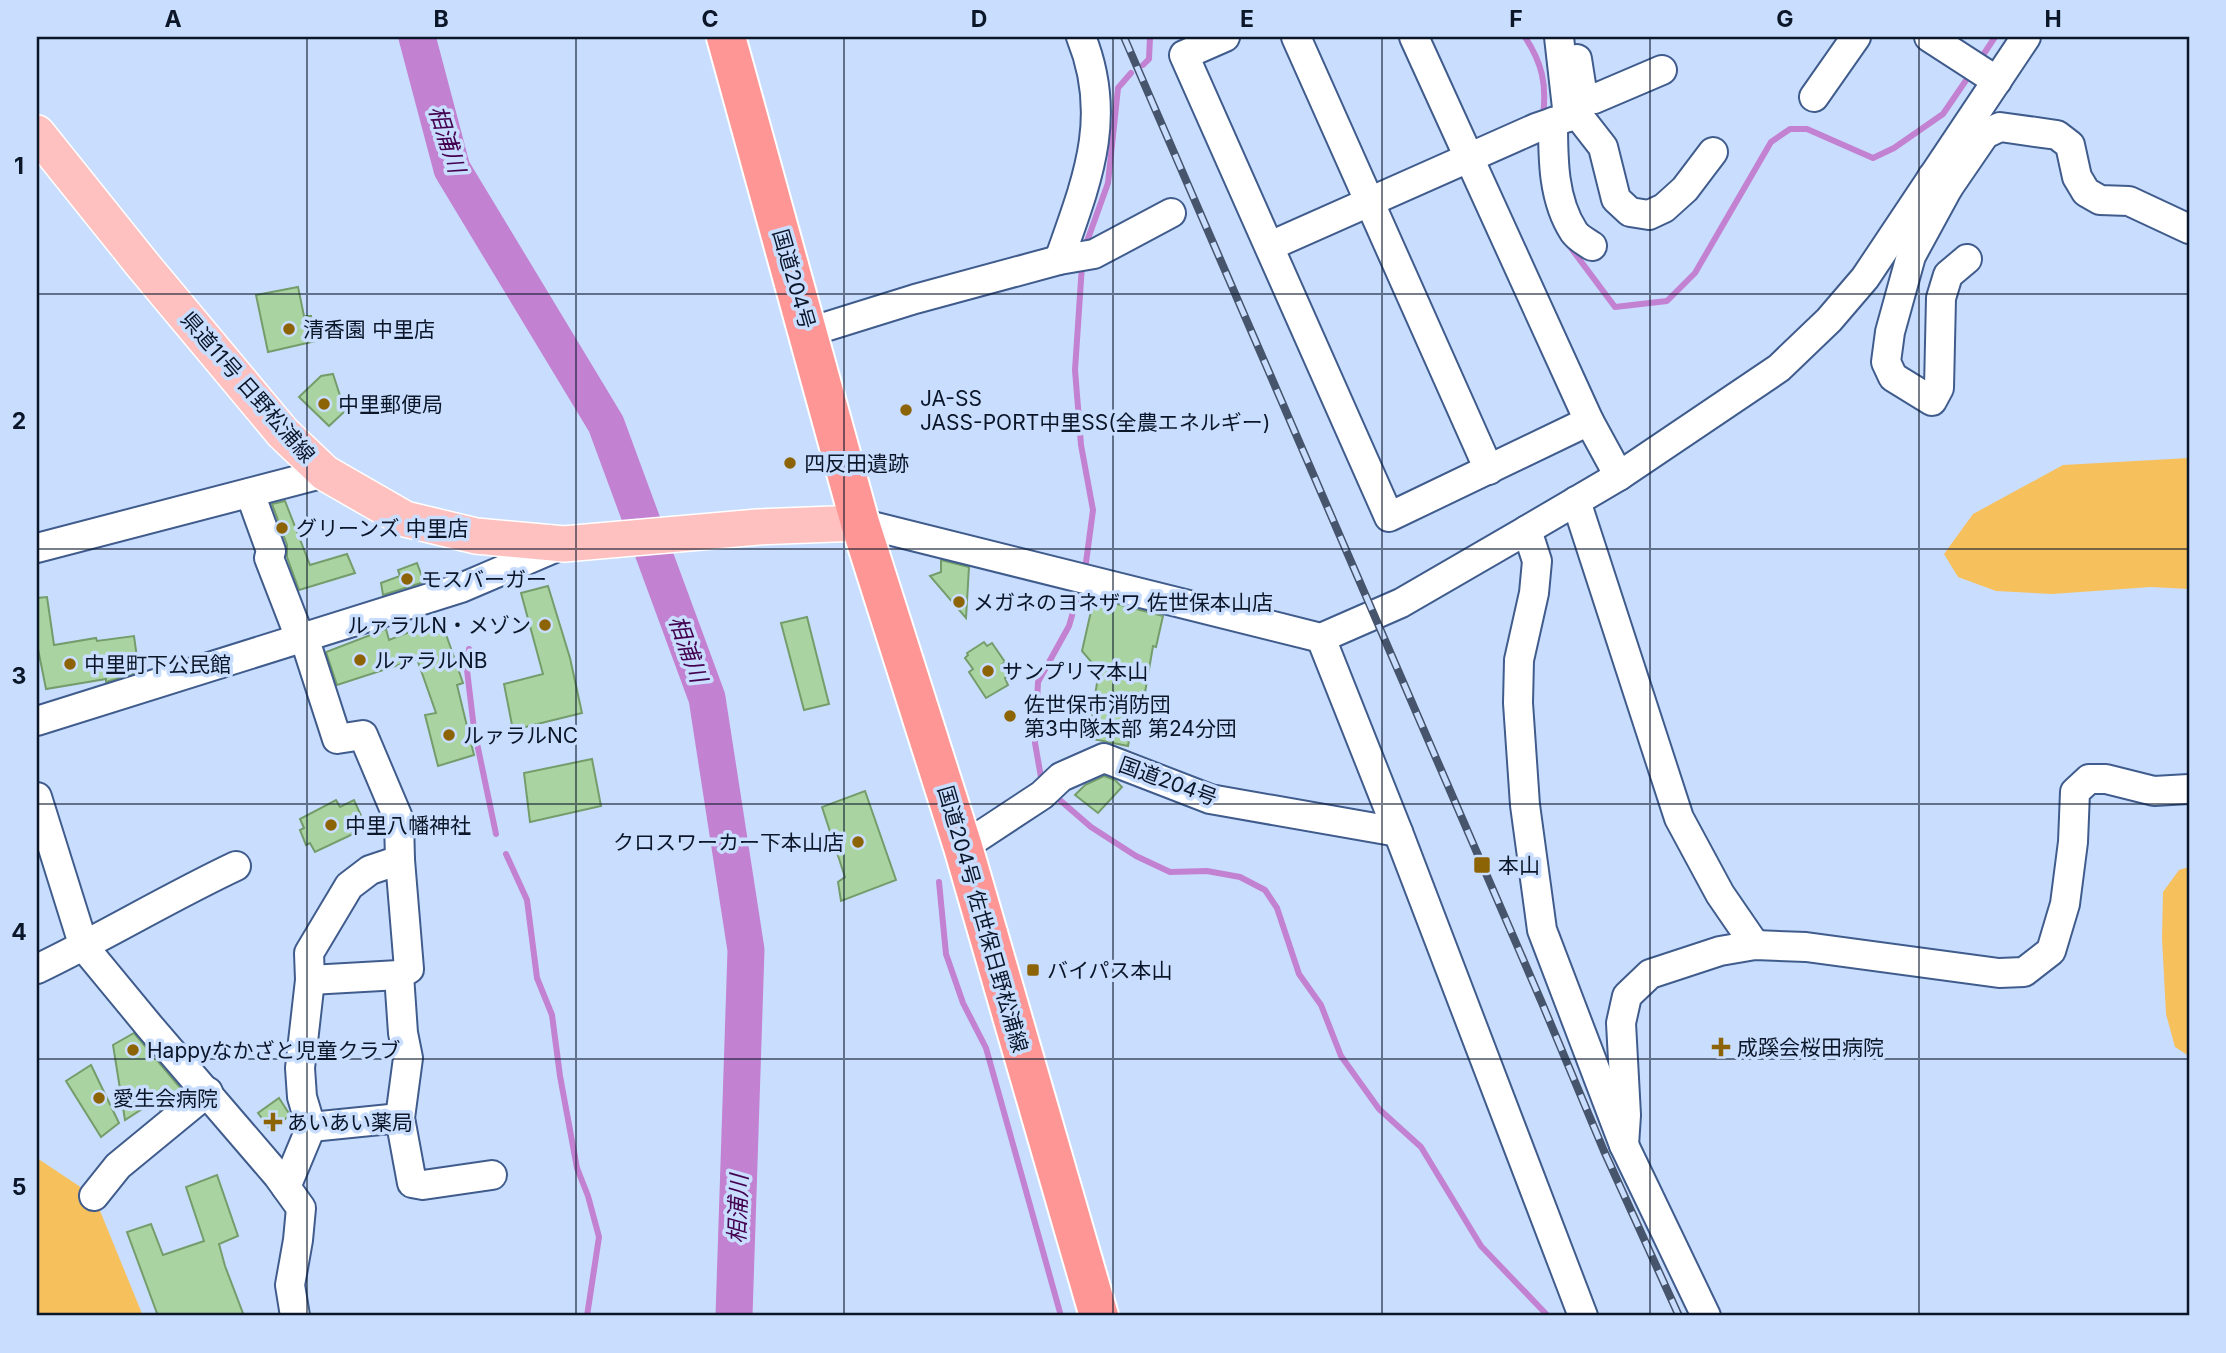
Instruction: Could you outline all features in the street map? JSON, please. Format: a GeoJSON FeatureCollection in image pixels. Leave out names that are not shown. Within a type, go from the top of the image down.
{"type":"FeatureCollection","features":[{"type":"Feature","properties":{"kind":"highway","name":"国道204号"},"geometry":{"type":"LineString","coordinates":[[726,37],[860,523]]}},
{"type":"Feature","properties":{"kind":"highway","name":"国道204号 佐世保日野松浦線"},"geometry":{"type":"LineString","coordinates":[[860,523],[963,847],[1099,1316]]}},
{"type":"Feature","properties":{"kind":"main road","name":"県道11号 日野松浦線"},"geometry":{"type":"LineString","coordinates":[[37,133],[284,433],[325,473],[405,519],[476,536],[564,544],[758,527],[860,523]]}},
{"type":"Feature","properties":{"kind":"street"},"geometry":{"type":"LineString","coordinates":[[1059,260],[1089,176],[1097,119],[1090,58],[1081,37]]}},
{"type":"Feature","properties":{"kind":"street"},"geometry":{"type":"LineString","coordinates":[[1225,37],[1184,55],[1389,517],[1590,421]]}},
{"type":"Feature","properties":{"kind":"street"},"geometry":{"type":"LineString","coordinates":[[1296,37],[1489,470]]}},
{"type":"Feature","properties":{"kind":"street"},"geometry":{"type":"LineString","coordinates":[[1414,37],[1590,421],[1619,475]]}},
{"type":"Feature","properties":{"kind":"street"},"geometry":{"type":"LineString","coordinates":[[1559,37],[1551,123],[1553,167],[1562,205],[1575,234],[1592,246]]}},
{"type":"Feature","properties":{"kind":"street"},"geometry":{"type":"LineString","coordinates":[[1571,37],[1575,44],[1582,91],[1594,99],[1662,70]]}},
{"type":"Feature","properties":{"kind":"street"},"geometry":{"type":"LineString","coordinates":[[1814,97],[1856,37]]}},
{"type":"Feature","properties":{"kind":"street"},"geometry":{"type":"LineString","coordinates":[[1929,37],[1992,78]]}},
{"type":"Feature","properties":{"kind":"street"},"geometry":{"type":"LineString","coordinates":[[1967,259],[1948,275],[1941,298],[1939,388],[1932,401],[1892,377],[1886,362],[1890,332],[1911,256],[1940,183],[1992,78],[2026,37]]}},
{"type":"Feature","properties":{"kind":"street"},"geometry":{"type":"LineString","coordinates":[[1270,246],[1468,158],[1551,123],[1578,115],[1603,147],[1616,199],[1630,212],[1649,215],[1664,208],[1685,189],[1713,152]]}},
{"type":"Feature","properties":{"kind":"street"},"geometry":{"type":"LineString","coordinates":[[860,523],[1321,638],[1401,603],[1527,530],[1619,475],[1779,368],[1829,320],[1940,183],[1985,134],[2000,127],[2057,135],[2070,145],[2077,177],[2085,192],[2100,200],[2129,201],[2189,229]]}},
{"type":"Feature","properties":{"kind":"street"},"geometry":{"type":"LineString","coordinates":[[809,332],[915,299],[1059,260],[1094,254],[1171,213]]}},
{"type":"Feature","properties":{"kind":"street"},"geometry":{"type":"LineString","coordinates":[[37,548],[325,473]]}},
{"type":"Feature","properties":{"kind":"street"},"geometry":{"type":"LineString","coordinates":[[250,493],[271,551],[268,558],[302,638],[337,739],[363,735],[399,820],[408,969],[399,975],[310,980]]}},
{"type":"Feature","properties":{"kind":"street"},"geometry":{"type":"LineString","coordinates":[[1576,501],[1679,818],[1720,894],[1755,945]]}},
{"type":"Feature","properties":{"kind":"street"},"geometry":{"type":"LineString","coordinates":[[1527,530],[1537,561],[1534,593],[1519,660],[1518,703],[1525,805],[1542,930],[1624,1145],[1706,1316]]}},
{"type":"Feature","properties":{"kind":"street"},"geometry":{"type":"LineString","coordinates":[[37,721],[461,589],[564,544]]}},
{"type":"Feature","properties":{"kind":"street"},"geometry":{"type":"LineString","coordinates":[[1321,638],[1583,1316]]}},
{"type":"Feature","properties":{"kind":"street","name":"国道204号"},"geometry":{"type":"LineString","coordinates":[[963,847],[1052,786],[1104,758],[1210,799],[1398,832]]}},
{"type":"Feature","properties":{"kind":"street"},"geometry":{"type":"LineString","coordinates":[[1624,1145],[1626,1115],[1621,1023],[1627,996],[1650,974],[1720,951],[1755,945],[1806,947],[1999,973],[2024,972],[2051,951],[2066,904],[2075,792],[2089,779],[2106,779],[2154,791],[2189,789]]}},
{"type":"Feature","properties":{"kind":"street"},"geometry":{"type":"LineString","coordinates":[[37,797],[83,947],[208,1092],[301,1209],[290,1285],[295,1316]]}},
{"type":"Feature","properties":{"kind":"street"},"geometry":{"type":"LineString","coordinates":[[286,1187],[311,1127],[302,1097],[300,1068],[310,980],[309,953],[349,886],[370,870],[400,860]]}},
{"type":"Feature","properties":{"kind":"street"},"geometry":{"type":"LineString","coordinates":[[37,969],[83,947],[179,893],[236,866]]}},
{"type":"Feature","properties":{"kind":"street"},"geometry":{"type":"LineString","coordinates":[[399,975],[403,1033],[408,1058],[400,1118],[412,1183],[423,1185],[492,1175]]}},
{"type":"Feature","properties":{"kind":"street"},"geometry":{"type":"LineString","coordinates":[[94,1196],[118,1166],[208,1092]]}},
{"type":"Feature","properties":{"kind":"street"},"geometry":{"type":"LineString","coordinates":[[311,1127],[400,1118]]}},
{"type":"Feature","properties":{"kind":"shaded area"},"geometry":{"type":"Polygon","coordinates":[[[2189,458],[2189,589],[2151,587],[2052,594],[1996,591],[1958,577],[1944,554],[1973,514],[2063,465],[2189,458]]]}},
{"type":"Feature","properties":{"kind":"shaded area"},"geometry":{"type":"Polygon","coordinates":[[[2189,867],[2189,1056],[2175,1047],[2166,1014],[2162,938],[2163,892],[2179,870],[2189,867]]]}},
{"type":"Feature","properties":{"kind":"shaded area"},"geometry":{"type":"Polygon","coordinates":[[[37,1158],[94,1196],[143,1316],[37,1316],[37,1158]]]}},
{"type":"Feature","properties":{"kind":"building","name":"清香園 中里店"},"geometry":{"type":"Polygon","coordinates":[[[298,287],[304,316],[311,316],[316,341],[268,352],[256,295],[298,287]]]}},
{"type":"Feature","properties":{"kind":"building","name":"中里郵便局"},"geometry":{"type":"Polygon","coordinates":[[[333,374],[345,411],[329,426],[299,397],[321,376],[333,374]]]}},
{"type":"Feature","properties":{"kind":"building","name":"グリーンズ 中里店"},"geometry":{"type":"Polygon","coordinates":[[[285,501],[310,565],[347,554],[355,573],[299,590],[272,504],[285,501]]]}},
{"type":"Feature","properties":{"kind":"building","name":"メガネのヨネザワ 佐世保本山店"},"geometry":{"type":"Polygon","coordinates":[[[941,560],[969,567],[966,618],[930,576],[941,572],[941,560]]]}},
{"type":"Feature","properties":{"kind":"building","name":"モスバーガー"},"geometry":{"type":"Polygon","coordinates":[[[417,563],[424,582],[383,595],[381,583],[400,576],[398,570],[417,563]]]}},
{"type":"Feature","properties":{"kind":"building"},"geometry":{"type":"Polygon","coordinates":[[[548,586],[570,658],[582,713],[513,730],[504,684],[543,674],[521,593],[548,586]]]}},
{"type":"Feature","properties":{"kind":"building"},"geometry":{"type":"Polygon","coordinates":[[[47,597],[54,645],[96,638],[97,641],[134,636],[139,672],[106,682],[106,679],[46,689],[37,644],[37,598],[47,597]]]}},
{"type":"Feature","properties":{"kind":"building"},"geometry":{"type":"Polygon","coordinates":[[[1094,598],[1163,616],[1156,647],[1153,646],[1142,710],[1135,709],[1128,746],[1088,738],[1099,671],[1082,651],[1094,598]]]}},
{"type":"Feature","properties":{"kind":"building"},"geometry":{"type":"Polygon","coordinates":[[[807,617],[829,704],[804,710],[781,623],[807,617]]]}},
{"type":"Feature","properties":{"kind":"building"},"geometry":{"type":"Polygon","coordinates":[[[441,620],[463,683],[457,685],[474,755],[438,766],[425,715],[436,713],[417,659],[337,685],[326,652],[386,629],[389,640],[441,620]]]}},
{"type":"Feature","properties":{"kind":"building","name":"サンプリマ本山"},"geometry":{"type":"Polygon","coordinates":[[[984,642],[987,646],[992,643],[1005,662],[1002,664],[1008,675],[1005,678],[1008,685],[986,698],[969,672],[973,669],[965,658],[967,653],[984,642]]]}},
{"type":"Feature","properties":{"kind":"building"},"geometry":{"type":"Polygon","coordinates":[[[592,759],[601,806],[530,822],[524,773],[592,759]]]}},
{"type":"Feature","properties":{"kind":"building"},"geometry":{"type":"Polygon","coordinates":[[[1104,776],[1115,780],[1122,787],[1098,813],[1075,795],[1085,785],[1104,776]]]}},
{"type":"Feature","properties":{"kind":"building","name":"クロスワーカー下本山店"},"geometry":{"type":"Polygon","coordinates":[[[865,791],[896,880],[841,901],[838,882],[845,877],[822,807],[865,791]]]}},
{"type":"Feature","properties":{"kind":"building","name":"中里八幡神社"},"geometry":{"type":"Polygon","coordinates":[[[336,800],[340,807],[354,800],[364,822],[351,830],[353,834],[315,852],[310,843],[306,845],[300,830],[304,828],[300,819],[336,800]]]}},
{"type":"Feature","properties":{"kind":"building"},"geometry":{"type":"Polygon","coordinates":[[[134,1033],[183,1091],[160,1110],[153,1102],[125,1120],[113,1045],[134,1033]]]}},
{"type":"Feature","properties":{"kind":"building","name":"愛生会病院"},"geometry":{"type":"Polygon","coordinates":[[[91,1065],[119,1123],[101,1137],[66,1081],[91,1065]]]}},
{"type":"Feature","properties":{"kind":"building","name":"あいあい薬局"},"geometry":{"type":"Polygon","coordinates":[[[279,1098],[290,1115],[271,1130],[258,1113],[279,1098]]]}},
{"type":"Feature","properties":{"kind":"building"},"geometry":{"type":"Polygon","coordinates":[[[217,1175],[238,1236],[219,1244],[244,1316],[158,1316],[127,1232],[151,1224],[163,1255],[204,1241],[186,1187],[217,1175]]]}},
{"type":"Feature","properties":{"kind":"waterway","name":"相浦川"},"geometry":{"type":"LineString","coordinates":[[417,37],[452,169],[606,424],[707,698],[746,950],[734,1316]]}},
{"type":"Feature","properties":{"kind":"waterway"},"geometry":{"type":"LineString","coordinates":[[1143,65],[1149,59],[1150,37]]}},
{"type":"Feature","properties":{"kind":"waterway"},"geometry":{"type":"LineString","coordinates":[[1525,37],[1542,74],[1543,116]]}},
{"type":"Feature","properties":{"kind":"waterway"},"geometry":{"type":"LineString","coordinates":[[1979,61],[1995,37]]}},
{"type":"Feature","properties":{"kind":"waterway"},"geometry":{"type":"LineString","coordinates":[[1085,247],[1108,183],[1118,88],[1131,73]]}},
{"type":"Feature","properties":{"kind":"waterway"},"geometry":{"type":"LineString","coordinates":[[1568,244],[1615,307],[1667,301],[1695,273],[1771,142],[1790,129],[1807,129],[1873,158],[1894,148],[1943,114],[1971,73]]}},
{"type":"Feature","properties":{"kind":"waterway"},"geometry":{"type":"LineString","coordinates":[[1082,265],[1075,370],[1081,445],[1093,510],[1085,570]]}},
{"type":"Feature","properties":{"kind":"waterway"},"geometry":{"type":"LineString","coordinates":[[1042,783],[1035,743],[1038,682],[1069,626],[1081,584]]}},
{"type":"Feature","properties":{"kind":"waterway"},"geometry":{"type":"LineString","coordinates":[[469,649],[467,670],[474,729],[496,834]]}},
{"type":"Feature","properties":{"kind":"waterway"},"geometry":{"type":"LineString","coordinates":[[1054,795],[1091,827],[1136,856],[1170,872],[1207,871],[1240,877],[1265,890],[1277,908],[1299,974],[1321,1005],[1341,1056],[1379,1109],[1421,1147],[1481,1246],[1548,1316]]}},
{"type":"Feature","properties":{"kind":"waterway"},"geometry":{"type":"LineString","coordinates":[[506,854],[527,900],[537,978],[552,1015],[577,1168],[599,1237],[587,1316]]}},
{"type":"Feature","properties":{"kind":"waterway"},"geometry":{"type":"LineString","coordinates":[[939,882],[946,954],[963,1003],[986,1048],[1061,1316]]}},
{"type":"Feature","properties":{"kind":"railway"},"geometry":{"type":"LineString","coordinates":[[1124,37],[1604,1151],[1679,1316]]}},
{"type":"Feature","properties":{"kind":"place","name":"清香園 中里店"},"geometry":{"type":"Point","coordinates":[289,329]}},
{"type":"Feature","properties":{"kind":"place","name":"中里郵便局"},"geometry":{"type":"Point","coordinates":[324,404]}},
{"type":"Feature","properties":{"kind":"place","name":"JA-SS JASS-PORT中里SS(全農エネルギー)"},"geometry":{"type":"Point","coordinates":[906,410]}},
{"type":"Feature","properties":{"kind":"place","name":"四反田遺跡"},"geometry":{"type":"Point","coordinates":[790,463]}},
{"type":"Feature","properties":{"kind":"place","name":"グリーンズ 中里店"},"geometry":{"type":"Point","coordinates":[282,528]}},
{"type":"Feature","properties":{"kind":"place","name":"モスバーガー"},"geometry":{"type":"Point","coordinates":[407,579]}},
{"type":"Feature","properties":{"kind":"place","name":"メガネのヨネザワ 佐世保本山店"},"geometry":{"type":"Point","coordinates":[959,602]}},
{"type":"Feature","properties":{"kind":"place","name":"ルァラルN・メゾン"},"geometry":{"type":"Point","coordinates":[545,625]}},
{"type":"Feature","properties":{"kind":"place","name":"ルァラルNB"},"geometry":{"type":"Point","coordinates":[360,660]}},
{"type":"Feature","properties":{"kind":"place","name":"中里町下公民館"},"geometry":{"type":"Point","coordinates":[70,664]}},
{"type":"Feature","properties":{"kind":"place","name":"サンプリマ本山"},"geometry":{"type":"Point","coordinates":[988,671]}},
{"type":"Feature","properties":{"kind":"place","name":"佐世保市消防団 第3中隊本部 第24分団"},"geometry":{"type":"Point","coordinates":[1010,716]}},
{"type":"Feature","properties":{"kind":"place","name":"ルァラルNC"},"geometry":{"type":"Point","coordinates":[449,735]}},
{"type":"Feature","properties":{"kind":"place","name":"中里八幡神社"},"geometry":{"type":"Point","coordinates":[331,825]}},
{"type":"Feature","properties":{"kind":"place","name":"クロスワーカー下本山店"},"geometry":{"type":"Point","coordinates":[858,842]}},
{"type":"Feature","properties":{"kind":"place","name":"本山"},"geometry":{"type":"Point","coordinates":[1482,865]}},
{"type":"Feature","properties":{"kind":"place","name":"バイパス本山"},"geometry":{"type":"Point","coordinates":[1033,970]}},
{"type":"Feature","properties":{"kind":"place","name":"成蹊会桜田病院"},"geometry":{"type":"Point","coordinates":[1721,1047]}},
{"type":"Feature","properties":{"kind":"place","name":"Happyなかざと児童クラブ"},"geometry":{"type":"Point","coordinates":[133,1050]}},
{"type":"Feature","properties":{"kind":"place","name":"愛生会病院"},"geometry":{"type":"Point","coordinates":[99,1098]}},
{"type":"Feature","properties":{"kind":"place","name":"あいあい薬局"},"geometry":{"type":"Point","coordinates":[273,1122]}}]}
